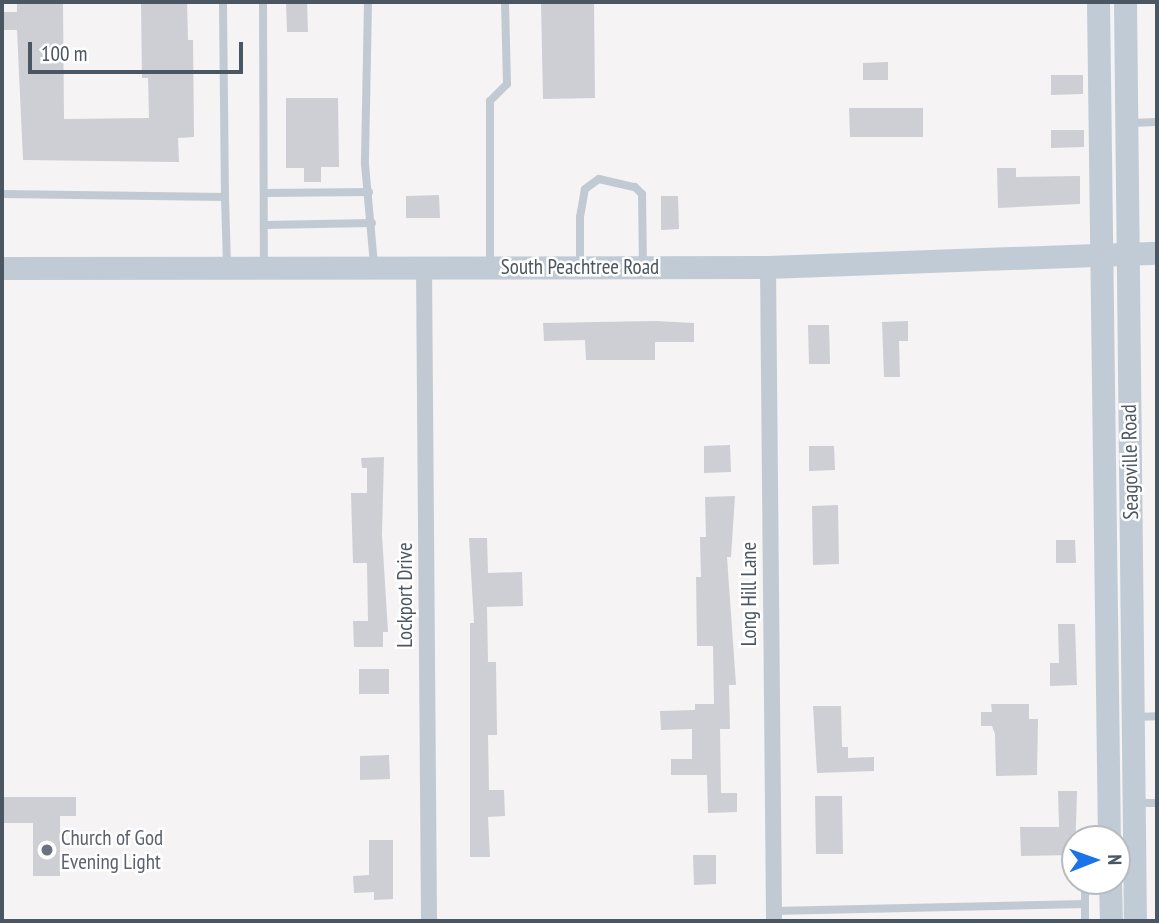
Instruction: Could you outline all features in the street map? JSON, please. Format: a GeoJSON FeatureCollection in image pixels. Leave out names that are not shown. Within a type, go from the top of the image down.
{"type":"FeatureCollection","features":[{"type":"Feature","properties":{"kind":"main road","name":"Seagoville Road"},"geometry":{"type":"LineString","coordinates":[[1098,2],[1099,256],[1106,536],[1109,825]]}},
{"type":"Feature","properties":{"kind":"main road","name":"Seagoville Road"},"geometry":{"type":"LineString","coordinates":[[1125,2],[1135,921]]}},
{"type":"Feature","properties":{"kind":"main road","name":"South Peachtree Road"},"geometry":{"type":"LineString","coordinates":[[2,268],[768,267],[1157,253]]}},
{"type":"Feature","properties":{"kind":"main road"},"geometry":{"type":"LineString","coordinates":[[1106,536],[1131,535]]}},
{"type":"Feature","properties":{"kind":"main road"},"geometry":{"type":"LineString","coordinates":[[1107,675],[1131,674]]}},
{"type":"Feature","properties":{"kind":"main road"},"geometry":{"type":"LineString","coordinates":[[1110,895],[1111,921]]}},
{"type":"Feature","properties":{"kind":"street","name":"Long Hill Lane"},"geometry":{"type":"LineString","coordinates":[[768,267],[774,916]]}},
{"type":"Feature","properties":{"kind":"street","name":"Lockport Drive"},"geometry":{"type":"LineString","coordinates":[[424,268],[429,921]]}},
{"type":"Feature","properties":{"kind":"lane"},"geometry":{"type":"LineString","coordinates":[[223,2],[227,268]]}},
{"type":"Feature","properties":{"kind":"lane"},"geometry":{"type":"LineString","coordinates":[[263,2],[264,268]]}},
{"type":"Feature","properties":{"kind":"lane"},"geometry":{"type":"LineString","coordinates":[[368,2],[365,164],[374,268]]}},
{"type":"Feature","properties":{"kind":"lane"},"geometry":{"type":"LineString","coordinates":[[490,268],[490,101],[507,84],[505,2]]}},
{"type":"Feature","properties":{"kind":"lane"},"geometry":{"type":"LineString","coordinates":[[1127,123],[1157,122]]}},
{"type":"Feature","properties":{"kind":"lane"},"geometry":{"type":"LineString","coordinates":[[580,267],[580,217],[585,189],[599,179],[635,187],[642,194],[643,267]]}},
{"type":"Feature","properties":{"kind":"lane"},"geometry":{"type":"LineString","coordinates":[[264,193],[369,192]]}},
{"type":"Feature","properties":{"kind":"lane"},"geometry":{"type":"LineString","coordinates":[[2,194],[225,197]]}},
{"type":"Feature","properties":{"kind":"lane"},"geometry":{"type":"LineString","coordinates":[[264,225],[372,223]]}},
{"type":"Feature","properties":{"kind":"lane"},"geometry":{"type":"LineString","coordinates":[[1132,717],[1157,716]]}},
{"type":"Feature","properties":{"kind":"lane"},"geometry":{"type":"LineString","coordinates":[[1132,803],[1157,803]]}},
{"type":"Feature","properties":{"kind":"lane"},"geometry":{"type":"LineString","coordinates":[[1085,895],[1085,921]]}},
{"type":"Feature","properties":{"kind":"lane"},"geometry":{"type":"LineString","coordinates":[[774,916],[1085,904]]}},
{"type":"Feature","properties":{"kind":"building"},"geometry":{"type":"Polygon","coordinates":[[[17,2],[63,2],[64,119],[149,118],[148,78],[142,78],[141,2],[187,2],[188,40],[193,40],[194,137],[178,138],[179,162],[23,160],[17,30],[2,30],[2,12],[17,12],[17,2]]]}},
{"type":"Feature","properties":{"kind":"building"},"geometry":{"type":"Polygon","coordinates":[[[286,2],[307,2],[308,32],[287,32],[286,2]]]}},
{"type":"Feature","properties":{"kind":"building"},"geometry":{"type":"Polygon","coordinates":[[[541,2],[594,2],[595,98],[543,99],[541,2]]]}},
{"type":"Feature","properties":{"kind":"building"},"geometry":{"type":"Polygon","coordinates":[[[888,62],[888,80],[863,80],[863,63],[888,62]]]}},
{"type":"Feature","properties":{"kind":"building"},"geometry":{"type":"Polygon","coordinates":[[[1051,75],[1083,75],[1083,94],[1051,95],[1051,75]]]}},
{"type":"Feature","properties":{"kind":"building"},"geometry":{"type":"Polygon","coordinates":[[[286,98],[338,98],[339,167],[321,167],[321,182],[304,182],[304,168],[286,168],[286,98]]]}},
{"type":"Feature","properties":{"kind":"building"},"geometry":{"type":"Polygon","coordinates":[[[849,108],[923,108],[923,137],[850,137],[849,108]]]}},
{"type":"Feature","properties":{"kind":"building"},"geometry":{"type":"Polygon","coordinates":[[[1051,130],[1084,130],[1084,147],[1051,148],[1051,130]]]}},
{"type":"Feature","properties":{"kind":"building"},"geometry":{"type":"Polygon","coordinates":[[[997,168],[1016,168],[1016,177],[1080,176],[1080,204],[998,208],[997,168]]]}},
{"type":"Feature","properties":{"kind":"building"},"geometry":{"type":"Polygon","coordinates":[[[439,195],[440,218],[406,218],[406,196],[439,195]]]}},
{"type":"Feature","properties":{"kind":"building"},"geometry":{"type":"Polygon","coordinates":[[[661,196],[678,196],[679,229],[661,230],[661,196]]]}},
{"type":"Feature","properties":{"kind":"building"},"geometry":{"type":"Polygon","coordinates":[[[908,321],[908,341],[899,341],[900,377],[884,377],[882,322],[908,321]]]}},
{"type":"Feature","properties":{"kind":"building"},"geometry":{"type":"Polygon","coordinates":[[[543,323],[694,323],[694,342],[655,342],[655,360],[586,360],[585,340],[544,341],[543,323]]]}},
{"type":"Feature","properties":{"kind":"building"},"geometry":{"type":"Polygon","coordinates":[[[808,325],[829,325],[830,364],[809,364],[808,325]]]}},
{"type":"Feature","properties":{"kind":"building"},"geometry":{"type":"Polygon","coordinates":[[[730,445],[731,472],[704,473],[704,446],[730,445]]]}},
{"type":"Feature","properties":{"kind":"building"},"geometry":{"type":"Polygon","coordinates":[[[809,446],[834,446],[835,470],[809,471],[809,446]]]}},
{"type":"Feature","properties":{"kind":"building"},"geometry":{"type":"Polygon","coordinates":[[[384,457],[382,535],[388,632],[383,632],[383,647],[354,647],[353,621],[368,621],[367,563],[353,563],[351,493],[367,493],[367,468],[362,468],[361,458],[384,457]]]}},
{"type":"Feature","properties":{"kind":"building"},"geometry":{"type":"Polygon","coordinates":[[[735,496],[731,557],[727,557],[736,685],[729,685],[730,729],[720,729],[721,793],[737,793],[737,812],[708,813],[707,775],[671,775],[671,759],[692,759],[692,729],[661,730],[660,711],[695,710],[695,704],[714,704],[713,646],[697,646],[696,577],[701,577],[700,537],[706,537],[705,497],[735,496]]]}},
{"type":"Feature","properties":{"kind":"building"},"geometry":{"type":"Polygon","coordinates":[[[838,505],[839,564],[813,565],[812,506],[838,505]]]}},
{"type":"Feature","properties":{"kind":"building"},"geometry":{"type":"Polygon","coordinates":[[[469,538],[487,538],[488,573],[522,572],[523,606],[487,607],[488,662],[496,662],[497,735],[488,735],[489,790],[504,790],[505,816],[488,817],[490,857],[470,857],[470,623],[474,623],[469,538]]]}},
{"type":"Feature","properties":{"kind":"building"},"geometry":{"type":"Polygon","coordinates":[[[1056,540],[1075,540],[1076,563],[1056,563],[1056,540]]]}},
{"type":"Feature","properties":{"kind":"building"},"geometry":{"type":"Polygon","coordinates":[[[1058,624],[1075,624],[1077,685],[1050,686],[1050,663],[1059,663],[1058,624]]]}},
{"type":"Feature","properties":{"kind":"building"},"geometry":{"type":"Polygon","coordinates":[[[359,669],[389,669],[389,694],[359,694],[359,669]]]}},
{"type":"Feature","properties":{"kind":"building"},"geometry":{"type":"Polygon","coordinates":[[[991,704],[1029,704],[1029,719],[1038,719],[1037,775],[996,776],[995,734],[992,726],[981,726],[981,712],[992,712],[991,704]]]}},
{"type":"Feature","properties":{"kind":"building"},"geometry":{"type":"Polygon","coordinates":[[[813,706],[841,706],[842,747],[848,747],[848,758],[874,757],[874,771],[817,773],[813,706]]]}},
{"type":"Feature","properties":{"kind":"building"},"geometry":{"type":"Polygon","coordinates":[[[389,755],[390,779],[360,780],[360,756],[389,755]]]}},
{"type":"Feature","properties":{"kind":"building"},"geometry":{"type":"Polygon","coordinates":[[[1058,791],[1077,791],[1076,825],[1061,825],[1061,855],[1021,856],[1020,827],[1059,827],[1058,791]]]}},
{"type":"Feature","properties":{"kind":"building"},"geometry":{"type":"Polygon","coordinates":[[[815,796],[842,796],[843,854],[816,854],[815,796]]]}},
{"type":"Feature","properties":{"kind":"building","name":"Church of God Evening Light"},"geometry":{"type":"Polygon","coordinates":[[[2,797],[76,797],[76,816],[60,816],[60,876],[33,876],[33,823],[2,823],[2,797]]]}},
{"type":"Feature","properties":{"kind":"building"},"geometry":{"type":"Polygon","coordinates":[[[369,840],[393,840],[393,899],[374,900],[374,892],[354,893],[353,876],[369,875],[369,840]]]}},
{"type":"Feature","properties":{"kind":"building"},"geometry":{"type":"Polygon","coordinates":[[[693,855],[716,855],[716,884],[694,885],[693,855]]]}},
{"type":"Feature","properties":{"kind":"place","name":"Church of God Evening Light"},"geometry":{"type":"Point","coordinates":[47,850]}}]}
